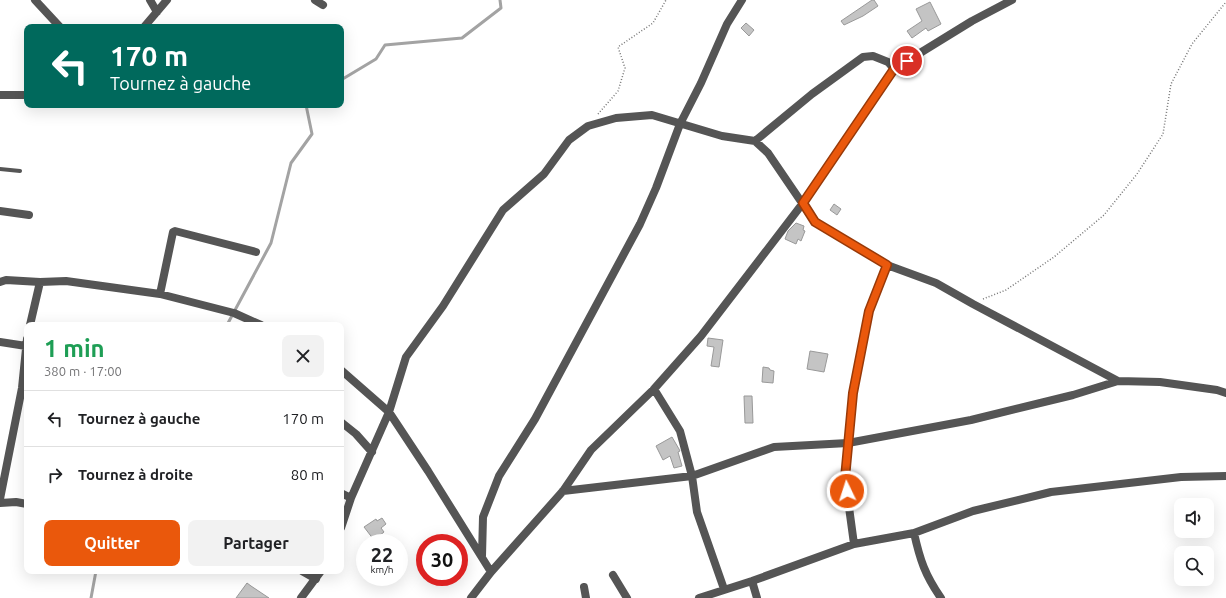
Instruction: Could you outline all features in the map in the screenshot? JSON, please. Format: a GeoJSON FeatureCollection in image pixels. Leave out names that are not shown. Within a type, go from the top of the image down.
{"type":"FeatureCollection","features":[{"type":"Feature","properties":{"kind":"street"},"geometry":{"type":"LineString","coordinates":[[35,0],[57,24]]}},
{"type":"Feature","properties":{"kind":"street"},"geometry":{"type":"LineString","coordinates":[[150,0],[157,12]]}},
{"type":"Feature","properties":{"kind":"street"},"geometry":{"type":"LineString","coordinates":[[147,24],[167,0]]}},
{"type":"Feature","properties":{"kind":"street"},"geometry":{"type":"LineString","coordinates":[[315,0],[323,5]]}},
{"type":"Feature","properties":{"kind":"street"},"geometry":{"type":"LineString","coordinates":[[482,556],[483,518],[499,476],[535,419],[640,224],[656,188],[680,124],[701,83],[727,24],[742,0]]}},
{"type":"Feature","properties":{"kind":"street"},"geometry":{"type":"LineString","coordinates":[[471,598],[491,572],[562,491],[591,450],[654,389],[701,336],[803,203],[894,69],[972,21],[1012,0]]}},
{"type":"Feature","properties":{"kind":"street"},"geometry":{"type":"LineString","coordinates":[[756,141],[812,94],[862,57],[873,56],[888,62],[894,69]]}},
{"type":"Feature","properties":{"kind":"street"},"geometry":{"type":"LineString","coordinates":[[0,95],[24,95]]}},
{"type":"Feature","properties":{"kind":"street"},"geometry":{"type":"LineString","coordinates":[[344,519],[351,498],[389,412],[406,358],[443,306],[503,210],[544,174],[569,140],[588,126],[616,118],[652,115],[722,136],[756,141],[768,153],[815,222],[887,265],[936,283],[1118,380]]}},
{"type":"Feature","properties":{"kind":"street"},"geometry":{"type":"LineString","coordinates":[[0,211],[29,216]]}},
{"type":"Feature","properties":{"kind":"street"},"geometry":{"type":"LineString","coordinates":[[160,294],[173,232],[175,230],[256,252]]}},
{"type":"Feature","properties":{"kind":"street"},"geometry":{"type":"LineString","coordinates":[[854,544],[845,478],[853,393],[869,311],[887,265]]}},
{"type":"Feature","properties":{"kind":"street"},"geometry":{"type":"LineString","coordinates":[[0,282],[6,280],[40,282],[66,281],[160,294],[234,313],[254,322]]}},
{"type":"Feature","properties":{"kind":"street"},"geometry":{"type":"LineString","coordinates":[[31,322],[40,282]]}},
{"type":"Feature","properties":{"kind":"street"},"geometry":{"type":"LineString","coordinates":[[0,342],[24,343]]}},
{"type":"Feature","properties":{"kind":"street"},"geometry":{"type":"LineString","coordinates":[[0,499],[22,388],[24,366]]}},
{"type":"Feature","properties":{"kind":"street"},"geometry":{"type":"LineString","coordinates":[[344,373],[389,412],[491,572]]}},
{"type":"Feature","properties":{"kind":"street"},"geometry":{"type":"LineString","coordinates":[[562,491],[692,476],[774,447],[848,443],[971,420],[1073,396],[1118,380],[1160,382],[1226,392]]}},
{"type":"Feature","properties":{"kind":"street"},"geometry":{"type":"LineString","coordinates":[[654,389],[680,431],[692,476],[697,512],[724,589]]}},
{"type":"Feature","properties":{"kind":"street"},"geometry":{"type":"LineString","coordinates":[[344,424],[356,434],[372,452]]}},
{"type":"Feature","properties":{"kind":"street"},"geometry":{"type":"LineString","coordinates":[[698,598],[752,581],[854,544],[914,533],[973,511],[1051,492],[1181,477],[1226,476]]}},
{"type":"Feature","properties":{"kind":"street"},"geometry":{"type":"LineString","coordinates":[[344,494],[351,498]]}},
{"type":"Feature","properties":{"kind":"street"},"geometry":{"type":"LineString","coordinates":[[0,503],[24,504]]}},
{"type":"Feature","properties":{"kind":"street"},"geometry":{"type":"LineString","coordinates":[[914,533],[921,562],[929,580],[941,598]]}},
{"type":"Feature","properties":{"kind":"street"},"geometry":{"type":"LineString","coordinates":[[307,574],[316,579]]}},
{"type":"Feature","properties":{"kind":"street"},"geometry":{"type":"LineString","coordinates":[[301,598],[319,574]]}},
{"type":"Feature","properties":{"kind":"street"},"geometry":{"type":"LineString","coordinates":[[613,575],[627,598]]}},
{"type":"Feature","properties":{"kind":"street"},"geometry":{"type":"LineString","coordinates":[[752,581],[757,598]]}},
{"type":"Feature","properties":{"kind":"street"},"geometry":{"type":"LineString","coordinates":[[584,587],[586,598]]}},
{"type":"Feature","properties":{"kind":"lane"},"geometry":{"type":"LineString","coordinates":[[0,169],[20,171]]}},
{"type":"Feature","properties":{"kind":"path"},"geometry":{"type":"LineString","coordinates":[[598,114],[618,91],[625,68],[618,47],[653,23],[666,0]]}},
{"type":"Feature","properties":{"kind":"path"},"geometry":{"type":"LineString","coordinates":[[973,304],[1006,290],[1054,257],[1104,215],[1138,174],[1163,134],[1171,84],[1192,44],[1226,2]]}},
{"type":"Feature","properties":{"kind":"building"},"geometry":{"type":"Polygon","coordinates":[[[874,0],[878,6],[863,16],[844,25],[841,21],[874,0]]]}},
{"type":"Feature","properties":{"kind":"building"},"geometry":{"type":"Polygon","coordinates":[[[930,2],[941,24],[928,31],[926,28],[912,38],[907,31],[922,21],[916,9],[930,2]]]}},
{"type":"Feature","properties":{"kind":"building"},"geometry":{"type":"Polygon","coordinates":[[[746,23],[754,30],[749,36],[741,28],[746,23]]]}},
{"type":"Feature","properties":{"kind":"building"},"geometry":{"type":"Polygon","coordinates":[[[834,204],[841,209],[837,215],[830,210],[834,204]]]}},
{"type":"Feature","properties":{"kind":"building"},"geometry":{"type":"Polygon","coordinates":[[[796,223],[804,226],[803,230],[805,231],[801,241],[798,239],[796,244],[785,239],[788,231],[796,223]]]}},
{"type":"Feature","properties":{"kind":"building"},"geometry":{"type":"Polygon","coordinates":[[[708,338],[723,340],[719,367],[711,366],[714,347],[707,346],[708,338]]]}},
{"type":"Feature","properties":{"kind":"building"},"geometry":{"type":"Polygon","coordinates":[[[810,351],[828,354],[824,372],[807,369],[810,351]]]}},
{"type":"Feature","properties":{"kind":"building"},"geometry":{"type":"Polygon","coordinates":[[[763,367],[774,371],[773,383],[762,382],[763,367]]]}},
{"type":"Feature","properties":{"kind":"building"},"geometry":{"type":"Polygon","coordinates":[[[744,396],[752,396],[753,423],[745,423],[744,396]]]}},
{"type":"Feature","properties":{"kind":"building"},"geometry":{"type":"Polygon","coordinates":[[[672,437],[680,451],[678,452],[682,466],[674,468],[670,456],[663,460],[656,446],[672,437]]]}},
{"type":"Feature","properties":{"kind":"building"},"geometry":{"type":"Polygon","coordinates":[[[382,518],[386,524],[381,528],[384,532],[382,534],[369,534],[364,527],[376,519],[377,521],[382,518]]]}},
{"type":"Feature","properties":{"kind":"building"},"geometry":{"type":"Polygon","coordinates":[[[247,583],[251,586],[269,598],[236,598],[247,583]]]}},
{"type":"Feature","properties":{"kind":"waterway"},"geometry":{"type":"LineString","coordinates":[[344,78],[376,59],[385,45],[462,38],[501,8],[500,0]]}},
{"type":"Feature","properties":{"kind":"waterway"},"geometry":{"type":"LineString","coordinates":[[229,322],[271,243],[291,163],[312,134],[307,108]]}},
{"type":"Feature","properties":{"kind":"waterway"},"geometry":{"type":"LineString","coordinates":[[91,598],[95,574]]}},
{"type":"Feature","properties":{"kind":"route"},"geometry":{"type":"LineString","coordinates":[[847,491],[845,478],[853,393],[869,311],[887,265],[815,222],[803,203],[894,69],[907,61]]}}]}
